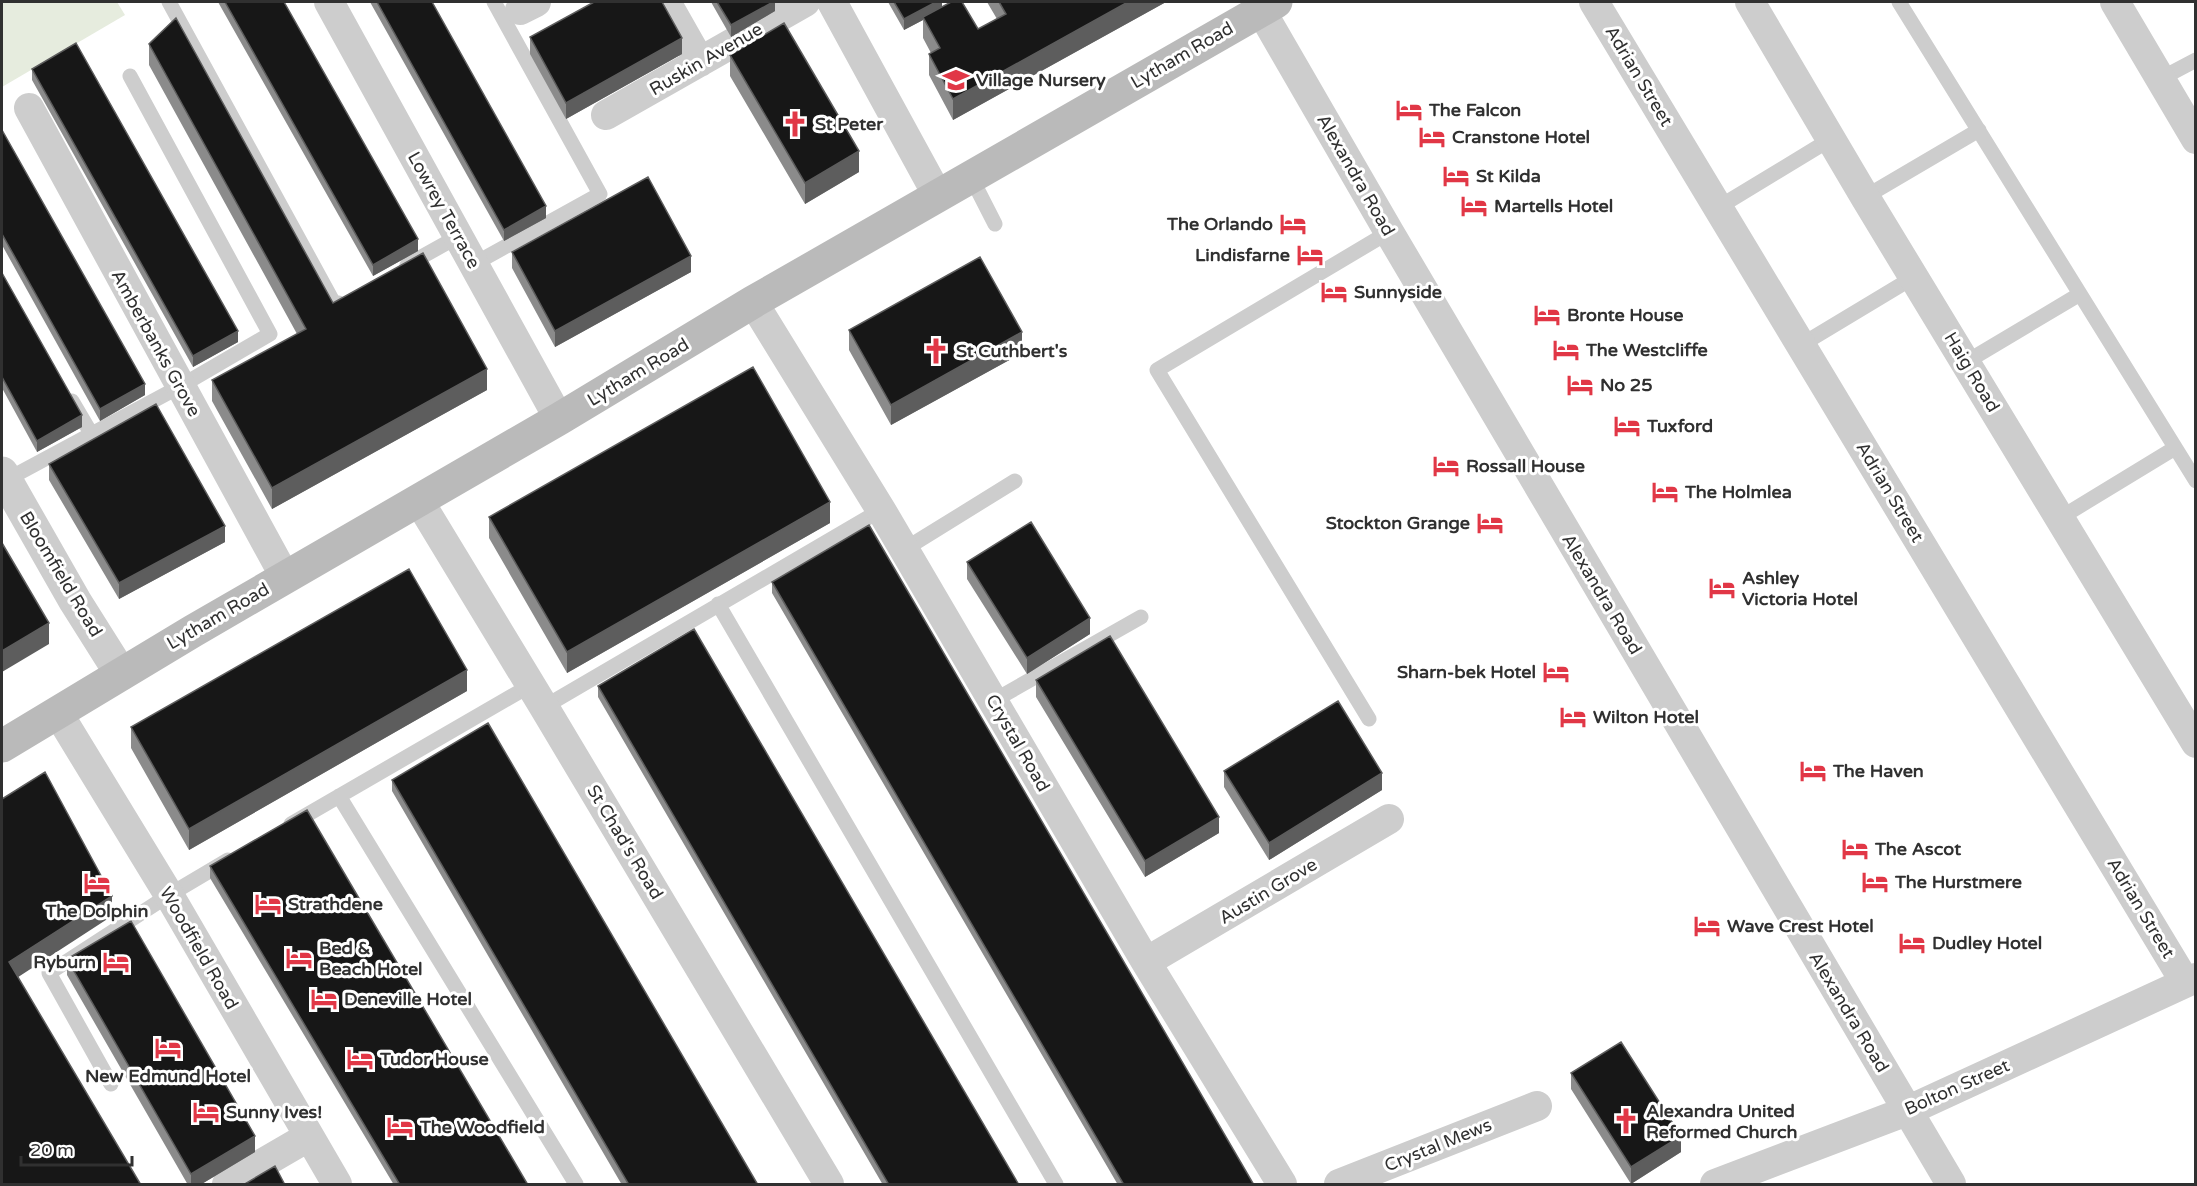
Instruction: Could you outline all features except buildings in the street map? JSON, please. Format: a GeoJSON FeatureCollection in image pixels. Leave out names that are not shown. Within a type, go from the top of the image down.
{"type":"FeatureCollection","features":[{"type":"Feature","properties":{"kind":"main road","name":"Lytham Road"},"geometry":{"type":"LineString","coordinates":[[2,746],[285,577],[419,501],[753,302],[1264,4]]}},
{"type":"Feature","properties":{"kind":"street","name":"Lowrey Terrace"},"geometry":{"type":"LineString","coordinates":[[329,2],[559,419]]}},
{"type":"Feature","properties":{"kind":"street"},"geometry":{"type":"LineString","coordinates":[[666,2],[700,62]]}},
{"type":"Feature","properties":{"kind":"street","name":"Ruskin Avenue"},"geometry":{"type":"LineString","coordinates":[[606,115],[805,2]]}},
{"type":"Feature","properties":{"kind":"street"},"geometry":{"type":"LineString","coordinates":[[832,2],[938,196]]}},
{"type":"Feature","properties":{"kind":"street","name":"Adrian Street"},"geometry":{"type":"LineString","coordinates":[[1594,2],[2190,980]]}},
{"type":"Feature","properties":{"kind":"street","name":"Haig Road"},"geometry":{"type":"LineString","coordinates":[[1750,2],[2196,742]]}},
{"type":"Feature","properties":{"kind":"street"},"geometry":{"type":"LineString","coordinates":[[2115,2],[2196,138]]}},
{"type":"Feature","properties":{"kind":"street","name":"Alexandra Road"},"geometry":{"type":"LineString","coordinates":[[1264,4],[1389,232],[1951,1185]]}},
{"type":"Feature","properties":{"kind":"street","name":"Amberbanks Grove"},"geometry":{"type":"LineString","coordinates":[[29,108],[179,387],[285,577]]}},
{"type":"Feature","properties":{"kind":"street","name":"Crystal Road"},"geometry":{"type":"LineString","coordinates":[[753,302],[881,510],[1146,963],[1282,1185]]}},
{"type":"Feature","properties":{"kind":"street","name":"Bloomfield Road"},"geometry":{"type":"LineString","coordinates":[[7,491],[121,674]]}},
{"type":"Feature","properties":{"kind":"street","name":"St Chad's Road"},"geometry":{"type":"LineString","coordinates":[[419,501],[829,1185]]}},
{"type":"Feature","properties":{"kind":"street","name":"Woodfield Road"},"geometry":{"type":"LineString","coordinates":[[58,713],[169,895],[337,1185]]}},
{"type":"Feature","properties":{"kind":"street","name":"Austin Grove"},"geometry":{"type":"LineString","coordinates":[[1146,963],[1389,819]]}},
{"type":"Feature","properties":{"kind":"street","name":"Bolton Street"},"geometry":{"type":"LineString","coordinates":[[1715,1185],[1907,1111],[2190,980]]}},
{"type":"Feature","properties":{"kind":"street","name":"Crystal Mews"},"geometry":{"type":"LineString","coordinates":[[1339,1185],[1537,1106]]}},
{"type":"Feature","properties":{"kind":"street"},"geometry":{"type":"LineString","coordinates":[[227,1185],[308,1137]]}},
{"type":"Feature","properties":{"kind":"lane"},"geometry":{"type":"LineString","coordinates":[[169,2],[334,305],[354,295]]}},
{"type":"Feature","properties":{"kind":"lane"},"geometry":{"type":"LineString","coordinates":[[1899,2],[2196,481]]}},
{"type":"Feature","properties":{"kind":"lane"},"geometry":{"type":"LineString","coordinates":[[474,264],[600,194],[517,4]]}},
{"type":"Feature","properties":{"kind":"lane"},"geometry":{"type":"LineString","coordinates":[[2160,80],[2196,60]]}},
{"type":"Feature","properties":{"kind":"lane"},"geometry":{"type":"LineString","coordinates":[[7,491],[92,435],[270,333],[130,76]]}},
{"type":"Feature","properties":{"kind":"lane"},"geometry":{"type":"LineString","coordinates":[[1865,196],[1979,130]]}},
{"type":"Feature","properties":{"kind":"lane"},"geometry":{"type":"LineString","coordinates":[[1719,207],[1831,139]]}},
{"type":"Feature","properties":{"kind":"lane"},"geometry":{"type":"LineString","coordinates":[[970,177],[995,224]]}},
{"type":"Feature","properties":{"kind":"lane"},"geometry":{"type":"LineString","coordinates":[[1368,719],[1157,370],[1389,232]]}},
{"type":"Feature","properties":{"kind":"lane"},"geometry":{"type":"LineString","coordinates":[[393,273],[459,236]]}},
{"type":"Feature","properties":{"kind":"lane"},"geometry":{"type":"LineString","coordinates":[[1801,345],[1914,277]]}},
{"type":"Feature","properties":{"kind":"lane"},"geometry":{"type":"LineString","coordinates":[[1966,362],[2079,294]]}},
{"type":"Feature","properties":{"kind":"lane"},"geometry":{"type":"LineString","coordinates":[[66,389],[92,435]]}},
{"type":"Feature","properties":{"kind":"lane"},"geometry":{"type":"LineString","coordinates":[[2060,518],[2175,448]]}},
{"type":"Feature","properties":{"kind":"lane"},"geometry":{"type":"LineString","coordinates":[[904,549],[1015,481]]}},
{"type":"Feature","properties":{"kind":"lane"},"geometry":{"type":"LineString","coordinates":[[279,831],[339,796],[718,604],[881,510]]}},
{"type":"Feature","properties":{"kind":"lane"},"geometry":{"type":"LineString","coordinates":[[718,604],[1056,1185]]}},
{"type":"Feature","properties":{"kind":"lane"},"geometry":{"type":"LineString","coordinates":[[993,701],[1141,617]]}},
{"type":"Feature","properties":{"kind":"lane"},"geometry":{"type":"LineString","coordinates":[[339,796],[576,1185]]}},
{"type":"Feature","properties":{"kind":"lane"},"geometry":{"type":"LineString","coordinates":[[111,1084],[49,973],[169,895],[239,854]]}},
{"type":"Feature","properties":{"kind":"shaded area"},"geometry":{"type":"Polygon","coordinates":[[[2,2],[117,2],[125,15],[2,87],[2,2]]]}},
{"type":"Feature","properties":{"kind":"place","name":"Village Nursery"},"geometry":{"type":"Point","coordinates":[956,80]}},
{"type":"Feature","properties":{"kind":"place","name":"The Falcon"},"geometry":{"type":"Point","coordinates":[1409,110]}},
{"type":"Feature","properties":{"kind":"place","name":"St Peter"},"geometry":{"type":"Point","coordinates":[795,124]}},
{"type":"Feature","properties":{"kind":"place","name":"Cranstone Hotel"},"geometry":{"type":"Point","coordinates":[1432,137]}},
{"type":"Feature","properties":{"kind":"place","name":"St Kilda"},"geometry":{"type":"Point","coordinates":[1456,176]}},
{"type":"Feature","properties":{"kind":"place","name":"Martells Hotel"},"geometry":{"type":"Point","coordinates":[1474,206]}},
{"type":"Feature","properties":{"kind":"place","name":"The Orlando"},"geometry":{"type":"Point","coordinates":[1293,224]}},
{"type":"Feature","properties":{"kind":"place","name":"Lindisfarne"},"geometry":{"type":"Point","coordinates":[1310,255]}},
{"type":"Feature","properties":{"kind":"place","name":"Sunnyside"},"geometry":{"type":"Point","coordinates":[1334,292]}},
{"type":"Feature","properties":{"kind":"place","name":"Bronte House"},"geometry":{"type":"Point","coordinates":[1547,315]}},
{"type":"Feature","properties":{"kind":"place","name":"The Westcliffe"},"geometry":{"type":"Point","coordinates":[1566,350]}},
{"type":"Feature","properties":{"kind":"place","name":"St Cuthbert's"},"geometry":{"type":"Point","coordinates":[936,351]}},
{"type":"Feature","properties":{"kind":"place","name":"No 25"},"geometry":{"type":"Point","coordinates":[1580,385]}},
{"type":"Feature","properties":{"kind":"place","name":"Tuxford"},"geometry":{"type":"Point","coordinates":[1627,426]}},
{"type":"Feature","properties":{"kind":"place","name":"Rossall House"},"geometry":{"type":"Point","coordinates":[1446,466]}},
{"type":"Feature","properties":{"kind":"place","name":"The Holmlea"},"geometry":{"type":"Point","coordinates":[1665,492]}},
{"type":"Feature","properties":{"kind":"place","name":"Stockton Grange"},"geometry":{"type":"Point","coordinates":[1490,523]}},
{"type":"Feature","properties":{"kind":"place","name":"Ashley Victoria Hotel"},"geometry":{"type":"Point","coordinates":[1722,588]}},
{"type":"Feature","properties":{"kind":"place","name":"Sharn-bek Hotel"},"geometry":{"type":"Point","coordinates":[1556,672]}},
{"type":"Feature","properties":{"kind":"place","name":"Wilton Hotel"},"geometry":{"type":"Point","coordinates":[1573,717]}},
{"type":"Feature","properties":{"kind":"place","name":"The Haven"},"geometry":{"type":"Point","coordinates":[1813,771]}},
{"type":"Feature","properties":{"kind":"place","name":"The Ascot"},"geometry":{"type":"Point","coordinates":[1855,849]}},
{"type":"Feature","properties":{"kind":"place","name":"The Hurstmere"},"geometry":{"type":"Point","coordinates":[1875,882]}},
{"type":"Feature","properties":{"kind":"place","name":"The Dolphin"},"geometry":{"type":"Point","coordinates":[97,883]}},
{"type":"Feature","properties":{"kind":"place","name":"Strathdene"},"geometry":{"type":"Point","coordinates":[268,904]}},
{"type":"Feature","properties":{"kind":"place","name":"Wave Crest Hotel"},"geometry":{"type":"Point","coordinates":[1707,926]}},
{"type":"Feature","properties":{"kind":"place","name":"Dudley Hotel"},"geometry":{"type":"Point","coordinates":[1912,943]}},
{"type":"Feature","properties":{"kind":"place","name":"Bed & Beach Hotel"},"geometry":{"type":"Point","coordinates":[299,958]}},
{"type":"Feature","properties":{"kind":"place","name":"Ryburn"},"geometry":{"type":"Point","coordinates":[116,962]}},
{"type":"Feature","properties":{"kind":"place","name":"Deneville Hotel"},"geometry":{"type":"Point","coordinates":[324,999]}},
{"type":"Feature","properties":{"kind":"place","name":"New Edmund Hotel"},"geometry":{"type":"Point","coordinates":[168,1048]}},
{"type":"Feature","properties":{"kind":"place","name":"Tudor House"},"geometry":{"type":"Point","coordinates":[360,1059]}},
{"type":"Feature","properties":{"kind":"place","name":"Sunny Ives!"},"geometry":{"type":"Point","coordinates":[206,1112]}},
{"type":"Feature","properties":{"kind":"place","name":"Alexandra United Reformed Church"},"geometry":{"type":"Point","coordinates":[1626,1121]}},
{"type":"Feature","properties":{"kind":"place","name":"The Woodfield"},"geometry":{"type":"Point","coordinates":[400,1127]}}]}
